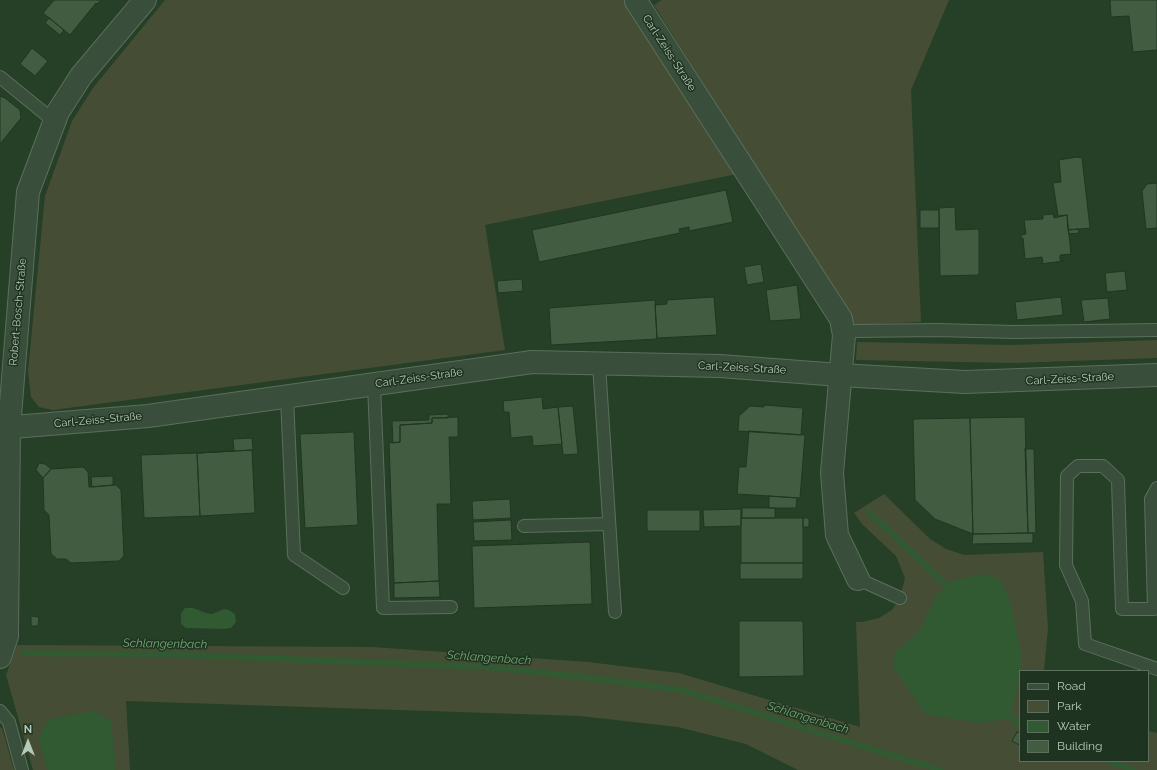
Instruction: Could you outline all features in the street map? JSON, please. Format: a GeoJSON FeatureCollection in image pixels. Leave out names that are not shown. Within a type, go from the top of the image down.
{"type":"FeatureCollection","features":[{"type":"Feature","properties":{"kind":"street","name":"Robert-Bosch-Straße"},"geometry":{"type":"LineString","coordinates":[[0,657],[7,636],[4,428],[28,192],[54,121],[81,76],[145,0]]}},
{"type":"Feature","properties":{"kind":"street","name":"Carl-Zeiss-Straße"},"geometry":{"type":"LineString","coordinates":[[636,1],[841,319],[844,335],[832,473],[837,535],[858,579]]}},
{"type":"Feature","properties":{"kind":"street","name":"Carl-Zeiss-Straße"},"geometry":{"type":"LineString","coordinates":[[4,428],[148,416],[287,398],[374,384],[532,362],[720,366],[840,375],[972,382],[1157,375]]}},
{"type":"Feature","properties":{"kind":"lane"},"geometry":{"type":"LineString","coordinates":[[0,78],[54,121]]}},
{"type":"Feature","properties":{"kind":"lane"},"geometry":{"type":"LineString","coordinates":[[844,335],[855,331],[936,330],[1014,332],[1157,330]]}},
{"type":"Feature","properties":{"kind":"lane"},"geometry":{"type":"LineString","coordinates":[[599,364],[615,612]]}},
{"type":"Feature","properties":{"kind":"lane"},"geometry":{"type":"LineString","coordinates":[[374,384],[383,608],[451,607]]}},
{"type":"Feature","properties":{"kind":"lane"},"geometry":{"type":"LineString","coordinates":[[287,398],[294,555],[343,588]]}},
{"type":"Feature","properties":{"kind":"lane"},"geometry":{"type":"LineString","coordinates":[[1157,488],[1151,499],[1154,609],[1122,609],[1118,480],[1103,466],[1078,466],[1067,476],[1066,565],[1082,601],[1085,644],[1157,669]]}},
{"type":"Feature","properties":{"kind":"lane"},"geometry":{"type":"LineString","coordinates":[[524,526],[609,524]]}},
{"type":"Feature","properties":{"kind":"lane"},"geometry":{"type":"LineString","coordinates":[[858,579],[900,598]]}},
{"type":"Feature","properties":{"kind":"lane"},"geometry":{"type":"LineString","coordinates":[[0,711],[9,722],[22,770]]}},
{"type":"Feature","properties":{"kind":"green space"},"geometry":{"type":"Polygon","coordinates":[[[165,0],[625,0],[737,174],[485,225],[505,350],[53,410],[39,407],[31,397],[28,371],[45,196],[72,121],[93,88],[165,0]]]}},
{"type":"Feature","properties":{"kind":"green space"},"geometry":{"type":"Polygon","coordinates":[[[662,0],[949,0],[911,90],[921,322],[855,325],[654,5],[662,0]]]}},
{"type":"Feature","properties":{"kind":"green space"},"geometry":{"type":"Polygon","coordinates":[[[1157,340],[1157,358],[1014,363],[856,360],[857,342],[1012,345],[1157,340]]]}},
{"type":"Feature","properties":{"kind":"green space"},"geometry":{"type":"Polygon","coordinates":[[[884,494],[930,539],[946,549],[964,555],[1043,552],[1048,628],[1044,670],[1019,670],[1019,762],[1149,762],[1149,731],[1157,733],[1157,770],[798,770],[746,744],[678,727],[580,716],[126,701],[130,770],[33,770],[6,675],[17,645],[372,647],[588,662],[679,673],[860,727],[856,622],[879,618],[892,610],[900,598],[905,578],[896,556],[863,525],[854,513],[884,494]]]}},
{"type":"Feature","properties":{"kind":"green space"},"geometry":{"type":"Polygon","coordinates":[[[0,727],[2,728],[14,770],[0,770],[0,727]]]}},
{"type":"Feature","properties":{"kind":"water"},"geometry":{"type":"Polygon","coordinates":[[[985,574],[993,576],[1001,582],[1010,599],[1022,658],[1011,718],[980,723],[925,714],[893,667],[895,652],[918,633],[937,594],[955,580],[985,574]]]}},
{"type":"Feature","properties":{"kind":"water"},"geometry":{"type":"Polygon","coordinates":[[[185,608],[193,608],[212,614],[224,609],[229,610],[235,614],[236,622],[231,628],[223,629],[186,628],[181,624],[181,613],[185,608]]]}},
{"type":"Feature","properties":{"kind":"water"},"geometry":{"type":"Polygon","coordinates":[[[94,711],[111,720],[116,770],[47,770],[39,737],[49,719],[94,711]]]}},
{"type":"Feature","properties":{"kind":"building"},"geometry":{"type":"Polygon","coordinates":[[[54,0],[101,0],[97,4],[96,3],[70,35],[43,13],[54,0]]]}},
{"type":"Feature","properties":{"kind":"building"},"geometry":{"type":"Polygon","coordinates":[[[1110,0],[1157,0],[1157,50],[1133,52],[1129,16],[1111,17],[1110,0]]]}},
{"type":"Feature","properties":{"kind":"building"},"geometry":{"type":"Polygon","coordinates":[[[49,18],[64,30],[60,35],[45,23],[49,18]]]}},
{"type":"Feature","properties":{"kind":"building"},"geometry":{"type":"Polygon","coordinates":[[[32,48],[48,61],[35,76],[20,64],[32,48]]]}},
{"type":"Feature","properties":{"kind":"building"},"geometry":{"type":"Polygon","coordinates":[[[0,96],[5,98],[20,110],[21,118],[0,144],[0,96]]]}},
{"type":"Feature","properties":{"kind":"building"},"geometry":{"type":"Polygon","coordinates":[[[1077,157],[1082,158],[1090,228],[1068,230],[1067,215],[1058,216],[1053,183],[1061,182],[1059,160],[1077,157]]]}},
{"type":"Feature","properties":{"kind":"building"},"geometry":{"type":"Polygon","coordinates":[[[1157,183],[1157,228],[1146,229],[1142,191],[1147,184],[1157,183]]]}},
{"type":"Feature","properties":{"kind":"building"},"geometry":{"type":"Polygon","coordinates":[[[726,190],[733,222],[689,231],[689,227],[679,229],[680,233],[539,262],[532,230],[726,190]]]}},
{"type":"Feature","properties":{"kind":"building"},"geometry":{"type":"Polygon","coordinates":[[[955,207],[956,230],[979,229],[979,275],[940,276],[939,208],[955,207]]]}},
{"type":"Feature","properties":{"kind":"building"},"geometry":{"type":"Polygon","coordinates":[[[920,210],[939,210],[939,228],[920,228],[920,210]]]}},
{"type":"Feature","properties":{"kind":"building"},"geometry":{"type":"Polygon","coordinates":[[[1053,214],[1054,218],[1067,215],[1071,254],[1060,255],[1060,260],[1064,261],[1040,264],[1043,262],[1042,257],[1025,259],[1023,238],[1021,238],[1021,235],[1026,234],[1024,220],[1043,219],[1043,215],[1053,214]]]}},
{"type":"Feature","properties":{"kind":"building"},"geometry":{"type":"Polygon","coordinates":[[[1078,229],[1079,233],[1069,234],[1068,230],[1078,229]]]}},
{"type":"Feature","properties":{"kind":"building"},"geometry":{"type":"Polygon","coordinates":[[[761,264],[764,282],[747,285],[744,267],[761,264]]]}},
{"type":"Feature","properties":{"kind":"building"},"geometry":{"type":"Polygon","coordinates":[[[1125,271],[1127,290],[1107,292],[1105,273],[1125,271]]]}},
{"type":"Feature","properties":{"kind":"building"},"geometry":{"type":"Polygon","coordinates":[[[522,279],[523,291],[498,293],[497,281],[522,279]]]}},
{"type":"Feature","properties":{"kind":"building"},"geometry":{"type":"Polygon","coordinates":[[[797,285],[801,319],[770,321],[766,290],[797,285]]]}},
{"type":"Feature","properties":{"kind":"building"},"geometry":{"type":"Polygon","coordinates":[[[714,297],[717,335],[657,338],[655,305],[667,304],[667,300],[714,297]]]}},
{"type":"Feature","properties":{"kind":"building"},"geometry":{"type":"Polygon","coordinates":[[[1061,297],[1063,315],[1017,320],[1015,302],[1061,297]]]}},
{"type":"Feature","properties":{"kind":"building"},"geometry":{"type":"Polygon","coordinates":[[[1108,298],[1110,319],[1084,322],[1081,300],[1108,298]]]}},
{"type":"Feature","properties":{"kind":"building"},"geometry":{"type":"Polygon","coordinates":[[[655,300],[657,339],[551,345],[549,308],[655,300]]]}},
{"type":"Feature","properties":{"kind":"building"},"geometry":{"type":"Polygon","coordinates":[[[542,397],[543,409],[558,407],[562,444],[533,446],[532,436],[511,438],[509,412],[504,412],[503,401],[542,397]]]}},
{"type":"Feature","properties":{"kind":"building"},"geometry":{"type":"Polygon","coordinates":[[[764,405],[803,408],[801,435],[738,431],[739,416],[750,406],[764,407],[764,405]]]}},
{"type":"Feature","properties":{"kind":"building"},"geometry":{"type":"Polygon","coordinates":[[[573,406],[578,454],[563,455],[558,407],[573,406]]]}},
{"type":"Feature","properties":{"kind":"building"},"geometry":{"type":"Polygon","coordinates":[[[448,414],[448,418],[432,418],[432,423],[400,425],[400,442],[393,443],[392,421],[429,420],[429,415],[448,414]]]}},
{"type":"Feature","properties":{"kind":"building"},"geometry":{"type":"Polygon","coordinates":[[[458,417],[458,437],[449,437],[451,504],[437,504],[439,581],[394,583],[389,443],[400,442],[400,425],[432,423],[432,418],[458,417]]]}},
{"type":"Feature","properties":{"kind":"building"},"geometry":{"type":"Polygon","coordinates":[[[1025,417],[1028,533],[973,534],[970,418],[1025,417]]]}},
{"type":"Feature","properties":{"kind":"building"},"geometry":{"type":"Polygon","coordinates":[[[970,418],[973,534],[935,519],[915,500],[913,419],[970,418]]]}},
{"type":"Feature","properties":{"kind":"building"},"geometry":{"type":"Polygon","coordinates":[[[749,431],[805,435],[800,498],[737,494],[739,467],[746,467],[749,431]]]}},
{"type":"Feature","properties":{"kind":"building"},"geometry":{"type":"Polygon","coordinates":[[[354,432],[358,525],[305,528],[300,434],[354,432]]]}},
{"type":"Feature","properties":{"kind":"building"},"geometry":{"type":"Polygon","coordinates":[[[252,438],[253,450],[198,453],[234,451],[233,439],[252,438]]]}},
{"type":"Feature","properties":{"kind":"building"},"geometry":{"type":"Polygon","coordinates":[[[1025,449],[1034,449],[1036,533],[1028,533],[1025,449]]]}},
{"type":"Feature","properties":{"kind":"building"},"geometry":{"type":"Polygon","coordinates":[[[252,450],[255,513],[200,516],[197,453],[252,450]]]}},
{"type":"Feature","properties":{"kind":"building"},"geometry":{"type":"Polygon","coordinates":[[[197,453],[200,516],[144,518],[141,455],[197,453]]]}},
{"type":"Feature","properties":{"kind":"building"},"geometry":{"type":"Polygon","coordinates":[[[39,463],[45,464],[51,469],[43,478],[36,470],[39,463]]]}},
{"type":"Feature","properties":{"kind":"building"},"geometry":{"type":"Polygon","coordinates":[[[83,467],[88,472],[89,487],[116,485],[121,490],[124,556],[119,561],[71,563],[66,559],[57,559],[51,554],[49,515],[44,510],[43,478],[51,469],[83,467]]]}},
{"type":"Feature","properties":{"kind":"building"},"geometry":{"type":"Polygon","coordinates":[[[113,476],[113,485],[92,487],[91,477],[113,476]]]}},
{"type":"Feature","properties":{"kind":"building"},"geometry":{"type":"Polygon","coordinates":[[[769,496],[797,498],[796,508],[769,508],[769,496]]]}},
{"type":"Feature","properties":{"kind":"building"},"geometry":{"type":"Polygon","coordinates":[[[510,499],[511,518],[473,520],[472,501],[510,499]]]}},
{"type":"Feature","properties":{"kind":"building"},"geometry":{"type":"Polygon","coordinates":[[[742,508],[775,508],[775,518],[742,518],[742,508]]]}},
{"type":"Feature","properties":{"kind":"building"},"geometry":{"type":"Polygon","coordinates":[[[741,509],[741,526],[704,527],[703,510],[741,509]]]}},
{"type":"Feature","properties":{"kind":"building"},"geometry":{"type":"Polygon","coordinates":[[[647,510],[700,510],[700,531],[647,531],[647,510]]]}},
{"type":"Feature","properties":{"kind":"building"},"geometry":{"type":"Polygon","coordinates":[[[741,518],[803,518],[803,563],[741,563],[741,518]]]}},
{"type":"Feature","properties":{"kind":"building"},"geometry":{"type":"Polygon","coordinates":[[[803,518],[809,518],[809,527],[803,527],[803,518]]]}},
{"type":"Feature","properties":{"kind":"building"},"geometry":{"type":"Polygon","coordinates":[[[511,520],[512,540],[474,541],[473,522],[511,520]]]}},
{"type":"Feature","properties":{"kind":"building"},"geometry":{"type":"Polygon","coordinates":[[[1033,533],[1033,543],[972,544],[973,534],[1033,533]]]}},
{"type":"Feature","properties":{"kind":"building"},"geometry":{"type":"Polygon","coordinates":[[[590,542],[592,604],[474,608],[472,546],[590,542]]]}},
{"type":"Feature","properties":{"kind":"building"},"geometry":{"type":"Polygon","coordinates":[[[740,563],[803,563],[803,579],[740,579],[740,563]]]}},
{"type":"Feature","properties":{"kind":"building"},"geometry":{"type":"Polygon","coordinates":[[[439,581],[440,597],[394,598],[394,583],[439,581]]]}},
{"type":"Feature","properties":{"kind":"building"},"geometry":{"type":"Polygon","coordinates":[[[31,616],[39,617],[38,626],[31,626],[31,616]]]}},
{"type":"Feature","properties":{"kind":"building"},"geometry":{"type":"Polygon","coordinates":[[[739,621],[803,621],[804,676],[739,677],[739,621]]]}},
{"type":"Feature","properties":{"kind":"building"},"geometry":{"type":"Polygon","coordinates":[[[1017,732],[1019,733],[1019,745],[1012,741],[1017,732]]]}},
{"type":"Feature","properties":{"kind":"waterway","name":"Schlangenbach"},"geometry":{"type":"LineString","coordinates":[[868,511],[947,586],[950,593]]}},
{"type":"Feature","properties":{"kind":"waterway","name":"Schlangenbach"},"geometry":{"type":"LineString","coordinates":[[24,653],[158,654],[486,667],[583,677],[681,690],[940,770]]}},
{"type":"Feature","properties":{"kind":"waterway","name":"Schlangenbach"},"geometry":{"type":"LineString","coordinates":[[1006,713],[1019,724]]}},
{"type":"Feature","properties":{"kind":"waterway","name":"Schlangenbach"},"geometry":{"type":"LineString","coordinates":[[1112,762],[1133,770]]}}]}
